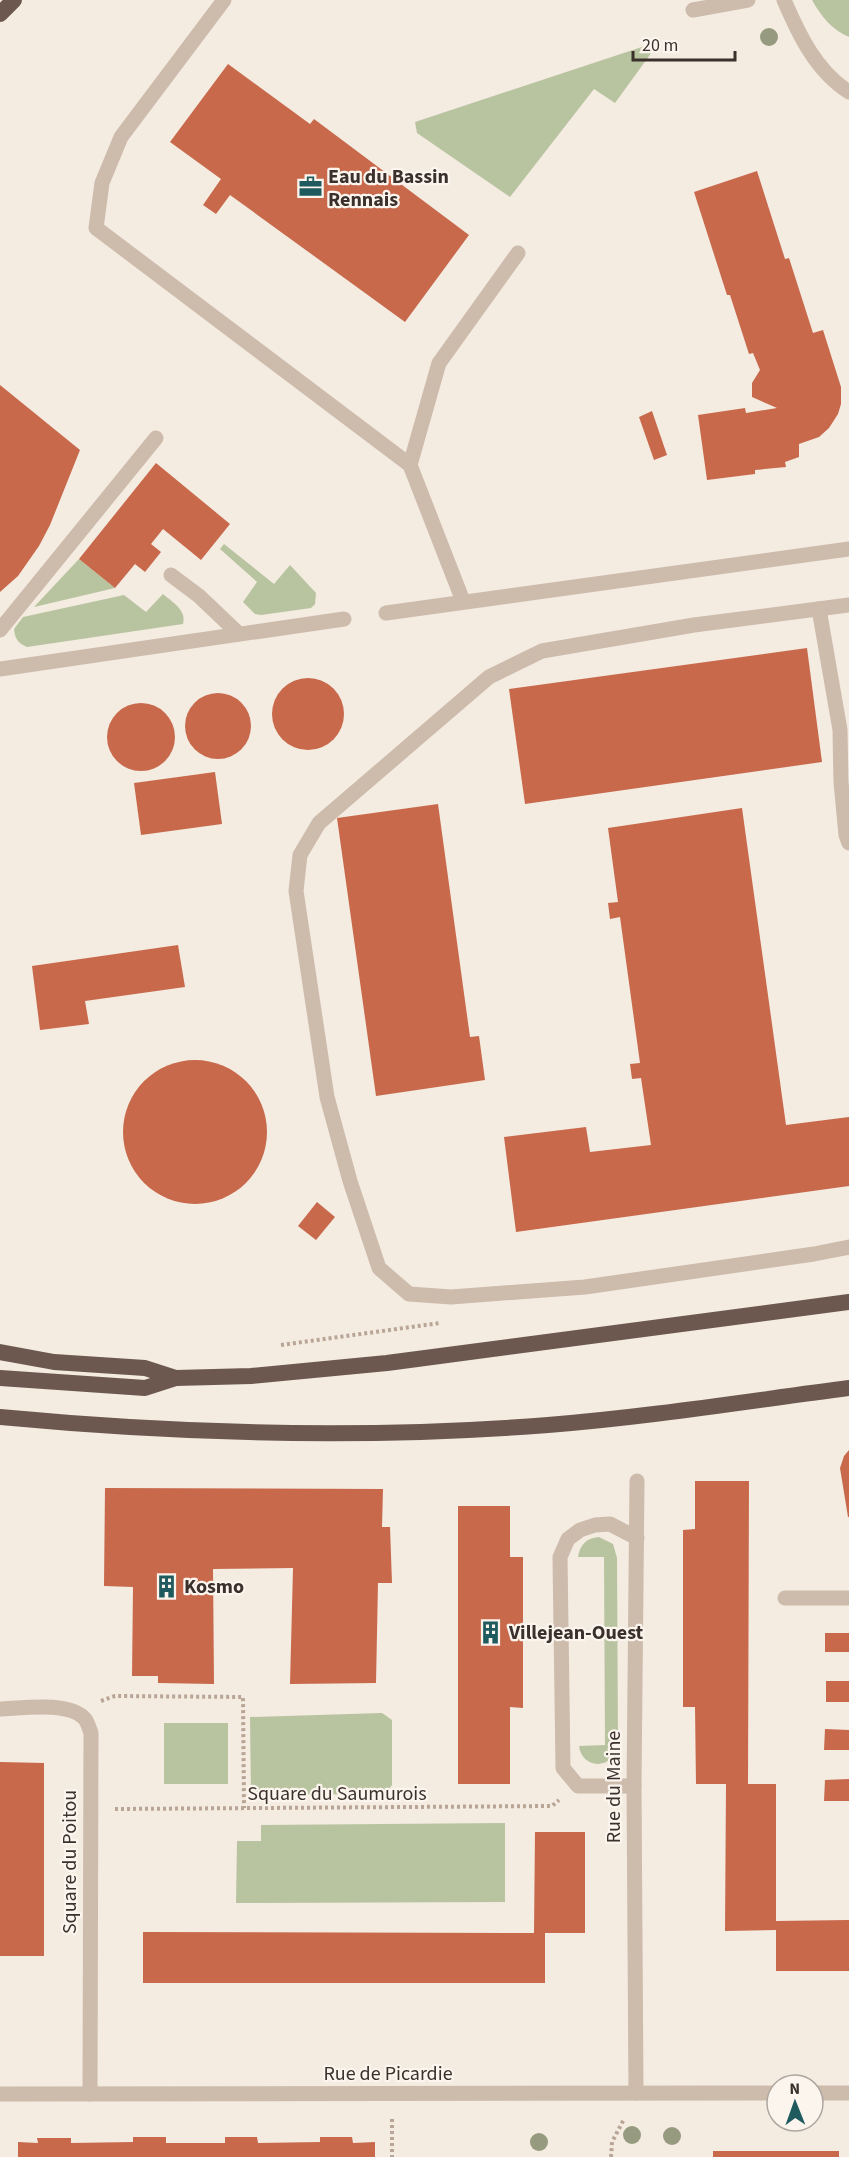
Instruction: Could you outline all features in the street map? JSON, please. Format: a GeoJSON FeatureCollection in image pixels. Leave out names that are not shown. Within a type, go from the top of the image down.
{"type":"FeatureCollection","features":[{"type":"Feature","properties":{"kind":"highway"},"geometry":{"type":"LineString","coordinates":[[0,14],[14,0]]}},
{"type":"Feature","properties":{"kind":"highway"},"geometry":{"type":"LineString","coordinates":[[0,1378],[145,1388],[176,1378],[251,1376],[387,1363],[849,1302]]}},
{"type":"Feature","properties":{"kind":"highway"},"geometry":{"type":"LineString","coordinates":[[0,1352],[54,1362],[145,1368],[176,1378]]}},
{"type":"Feature","properties":{"kind":"highway"},"geometry":{"type":"LineString","coordinates":[[0,1417],[267,1432],[466,1429],[547,1425],[618,1418],[849,1388]]}},
{"type":"Feature","properties":{"kind":"street"},"geometry":{"type":"LineString","coordinates":[[225,0],[121,137],[102,183],[96,228],[410,465],[463,601]]}},
{"type":"Feature","properties":{"kind":"street"},"geometry":{"type":"LineString","coordinates":[[693,10],[748,0]]}},
{"type":"Feature","properties":{"kind":"street"},"geometry":{"type":"LineString","coordinates":[[784,0],[796,28],[816,61],[837,84],[849,93]]}},
{"type":"Feature","properties":{"kind":"street"},"geometry":{"type":"LineString","coordinates":[[410,465],[439,363],[518,253]]}},
{"type":"Feature","properties":{"kind":"street"},"geometry":{"type":"LineString","coordinates":[[0,630],[156,438]]}},
{"type":"Feature","properties":{"kind":"street"},"geometry":{"type":"LineString","coordinates":[[386,613],[849,549]]}},
{"type":"Feature","properties":{"kind":"street"},"geometry":{"type":"LineString","coordinates":[[171,575],[199,596],[239,634]]}},
{"type":"Feature","properties":{"kind":"street"},"geometry":{"type":"LineString","coordinates":[[849,605],[694,625],[542,651],[489,677],[319,823],[300,855],[296,891],[327,1097],[350,1181],[379,1268],[409,1294],[451,1297],[585,1287],[849,1247]]}},
{"type":"Feature","properties":{"kind":"street"},"geometry":{"type":"LineString","coordinates":[[819,609],[840,730],[841,782],[846,835],[849,843]]}},
{"type":"Feature","properties":{"kind":"street"},"geometry":{"type":"LineString","coordinates":[[0,669],[344,619]]}},
{"type":"Feature","properties":{"kind":"street","name":"Rue du Maine"},"geometry":{"type":"LineString","coordinates":[[636,2093],[634,1786],[637,1481]]}},
{"type":"Feature","properties":{"kind":"street"},"geometry":{"type":"LineString","coordinates":[[634,1786],[578,1786],[563,1768],[560,1557],[568,1539],[580,1530],[595,1525],[610,1524],[637,1538]]}},
{"type":"Feature","properties":{"kind":"street"},"geometry":{"type":"LineString","coordinates":[[785,1598],[849,1598]]}},
{"type":"Feature","properties":{"kind":"street"},"geometry":{"type":"LineString","coordinates":[[0,1709],[60,1708],[76,1712]]}},
{"type":"Feature","properties":{"kind":"street","name":"Square du Poitou"},"geometry":{"type":"LineString","coordinates":[[76,1712],[87,1721],[91,1733],[90,2094]]}},
{"type":"Feature","properties":{"kind":"street","name":"Rue de Picardie"},"geometry":{"type":"LineString","coordinates":[[0,2094],[765,2093]]}},
{"type":"Feature","properties":{"kind":"street"},"geometry":{"type":"LineString","coordinates":[[825,2093],[849,2093]]}},
{"type":"Feature","properties":{"kind":"path"},"geometry":{"type":"LineString","coordinates":[[76,1712],[115,1696],[243,1697],[244,1808]]}},
{"type":"Feature","properties":{"kind":"path","name":"Square du Saumurois"},"geometry":{"type":"LineString","coordinates":[[91,1809],[552,1806],[578,1786]]}},
{"type":"Feature","properties":{"kind":"path"},"geometry":{"type":"LineString","coordinates":[[611,2157],[612,2142],[636,2093]]}},
{"type":"Feature","properties":{"kind":"path"},"geometry":{"type":"LineString","coordinates":[[391,2094],[392,2157]]}},
{"type":"Feature","properties":{"kind":"green space"},"geometry":{"type":"Polygon","coordinates":[[[812,0],[849,0],[849,37],[837,31],[828,22],[812,0]]]}},
{"type":"Feature","properties":{"kind":"green space"},"geometry":{"type":"Polygon","coordinates":[[[660,41],[615,103],[594,89],[510,197],[417,133],[415,122],[660,41]]]}},
{"type":"Feature","properties":{"kind":"green space"},"geometry":{"type":"Polygon","coordinates":[[[224,544],[274,584],[290,565],[316,593],[315,604],[311,608],[255,614],[243,602],[257,582],[220,549],[224,544]]]}},
{"type":"Feature","properties":{"kind":"green space"},"geometry":{"type":"Polygon","coordinates":[[[79,559],[115,588],[34,607],[79,559]]]}},
{"type":"Feature","properties":{"kind":"green space"},"geometry":{"type":"Polygon","coordinates":[[[163,594],[181,610],[183,624],[27,647],[19,642],[15,635],[14,629],[23,617],[124,595],[146,612],[163,594]]]}},
{"type":"Feature","properties":{"kind":"green space"},"geometry":{"type":"Polygon","coordinates":[[[599,1537],[613,1544],[617,1558],[618,1745],[611,1759],[598,1764],[586,1759],[581,1754],[579,1746],[605,1745],[604,1557],[578,1557],[584,1543],[599,1537]]]}},
{"type":"Feature","properties":{"kind":"green space"},"geometry":{"type":"Polygon","coordinates":[[[382,1713],[392,1720],[392,1785],[385,1794],[251,1795],[250,1717],[382,1713]]]}},
{"type":"Feature","properties":{"kind":"green space"},"geometry":{"type":"Polygon","coordinates":[[[164,1723],[228,1723],[228,1784],[164,1784],[164,1723]]]}},
{"type":"Feature","properties":{"kind":"green space"},"geometry":{"type":"Polygon","coordinates":[[[505,1823],[505,1902],[236,1903],[237,1841],[261,1841],[261,1825],[505,1823]]]}},
{"type":"Feature","properties":{"kind":"building","name":"Eau du Bassin Rennais"},"geometry":{"type":"Polygon","coordinates":[[[228,64],[310,124],[314,119],[469,235],[405,322],[230,195],[216,214],[203,205],[221,179],[170,142],[228,64]]]}},
{"type":"Feature","properties":{"kind":"building"},"geometry":{"type":"Polygon","coordinates":[[[757,171],[785,259],[789,258],[813,333],[823,330],[841,387],[841,404],[829,428],[819,437],[799,444],[799,457],[785,462],[786,467],[755,470],[755,474],[707,480],[698,415],[745,408],[746,413],[777,408],[752,397],[752,383],[760,370],[753,353],[749,354],[730,295],[727,295],[694,192],[757,171]]]}},
{"type":"Feature","properties":{"kind":"building"},"geometry":{"type":"Polygon","coordinates":[[[0,385],[80,450],[50,525],[39,546],[18,576],[0,592],[0,385]]]}},
{"type":"Feature","properties":{"kind":"building"},"geometry":{"type":"Polygon","coordinates":[[[652,411],[667,455],[654,460],[639,417],[652,411]]]}},
{"type":"Feature","properties":{"kind":"building"},"geometry":{"type":"Polygon","coordinates":[[[156,463],[230,524],[201,560],[163,529],[151,544],[161,552],[145,572],[135,564],[115,588],[79,559],[156,463]]]}},
{"type":"Feature","properties":{"kind":"building"},"geometry":{"type":"Polygon","coordinates":[[[807,648],[822,762],[525,804],[509,689],[807,648]]]}},
{"type":"Feature","properties":{"kind":"building"},"geometry":{"type":"Polygon","coordinates":[[[308,678],[322,681],[334,688],[341,700],[344,714],[341,728],[334,740],[322,747],[308,750],[294,747],[282,740],[275,728],[272,714],[275,700],[282,688],[294,681],[308,678]]]}},
{"type":"Feature","properties":{"kind":"building"},"geometry":{"type":"Polygon","coordinates":[[[211,693],[225,693],[237,698],[246,707],[251,726],[249,739],[242,750],[225,759],[211,759],[199,754],[190,745],[185,733],[185,719],[190,707],[199,698],[211,693]]]}},
{"type":"Feature","properties":{"kind":"building"},"geometry":{"type":"Polygon","coordinates":[[[141,703],[154,706],[165,713],[172,724],[175,737],[172,750],[165,761],[154,768],[141,771],[128,768],[117,761],[110,750],[107,737],[110,724],[117,713],[128,706],[141,703]]]}},
{"type":"Feature","properties":{"kind":"building"},"geometry":{"type":"Polygon","coordinates":[[[215,772],[222,824],[141,835],[134,783],[215,772]]]}},
{"type":"Feature","properties":{"kind":"building"},"geometry":{"type":"Polygon","coordinates":[[[438,804],[470,1037],[479,1036],[485,1080],[376,1096],[337,818],[438,804]]]}},
{"type":"Feature","properties":{"kind":"building"},"geometry":{"type":"Polygon","coordinates":[[[742,808],[786,1125],[849,1117],[849,1186],[516,1232],[504,1137],[586,1127],[590,1152],[651,1145],[641,1078],[632,1079],[630,1064],[640,1063],[620,917],[610,919],[608,903],[618,902],[608,828],[742,808]]]}},
{"type":"Feature","properties":{"kind":"building"},"geometry":{"type":"Polygon","coordinates":[[[178,945],[185,987],[85,1001],[89,1024],[40,1030],[32,966],[178,945]]]}},
{"type":"Feature","properties":{"kind":"building"},"geometry":{"type":"Polygon","coordinates":[[[195,1060],[223,1065],[246,1081],[262,1104],[267,1132],[262,1160],[246,1183],[223,1199],[195,1204],[167,1199],[144,1183],[128,1160],[123,1132],[128,1104],[144,1081],[167,1065],[195,1060]]]}},
{"type":"Feature","properties":{"kind":"building"},"geometry":{"type":"Polygon","coordinates":[[[317,1202],[335,1217],[316,1240],[298,1226],[317,1202]]]}},
{"type":"Feature","properties":{"kind":"building"},"geometry":{"type":"Polygon","coordinates":[[[849,1450],[849,1517],[848,1517],[840,1468],[849,1450]]]}},
{"type":"Feature","properties":{"kind":"building"},"geometry":{"type":"Polygon","coordinates":[[[695,1481],[749,1481],[748,1784],[776,1784],[776,1921],[849,1920],[849,1971],[776,1971],[776,1930],[725,1931],[726,1784],[696,1784],[695,1707],[683,1707],[683,1530],[695,1529],[695,1481]]]}},
{"type":"Feature","properties":{"kind":"building","name":"Kosmo"},"geometry":{"type":"Polygon","coordinates":[[[105,1488],[383,1489],[382,1527],[390,1527],[392,1583],[378,1583],[376,1683],[290,1684],[293,1568],[213,1569],[214,1684],[158,1683],[158,1676],[132,1676],[133,1587],[104,1586],[105,1488]]]}},
{"type":"Feature","properties":{"kind":"building","name":"Villejean-Ouest"},"geometry":{"type":"Polygon","coordinates":[[[458,1506],[510,1506],[510,1557],[523,1557],[523,1708],[510,1707],[510,1784],[458,1784],[458,1506]]]}},
{"type":"Feature","properties":{"kind":"building"},"geometry":{"type":"Polygon","coordinates":[[[825,1633],[849,1633],[849,1652],[825,1652],[825,1633]]]}},
{"type":"Feature","properties":{"kind":"building"},"geometry":{"type":"Polygon","coordinates":[[[826,1681],[849,1681],[849,1702],[826,1702],[826,1681]]]}},
{"type":"Feature","properties":{"kind":"building"},"geometry":{"type":"Polygon","coordinates":[[[825,1729],[849,1730],[849,1750],[824,1750],[825,1729]]]}},
{"type":"Feature","properties":{"kind":"building"},"geometry":{"type":"Polygon","coordinates":[[[0,1762],[44,1763],[44,1956],[0,1956],[0,1762]]]}},
{"type":"Feature","properties":{"kind":"building"},"geometry":{"type":"Polygon","coordinates":[[[849,1779],[849,1801],[824,1801],[825,1780],[849,1779]]]}},
{"type":"Feature","properties":{"kind":"building"},"geometry":{"type":"Polygon","coordinates":[[[535,1832],[585,1832],[585,1933],[545,1933],[545,1983],[143,1983],[143,1932],[534,1933],[535,1832]]]}},
{"type":"Feature","properties":{"kind":"building"},"geometry":{"type":"Polygon","coordinates":[[[133,2137],[166,2137],[166,2143],[225,2143],[225,2137],[257,2137],[258,2143],[320,2142],[320,2137],[352,2137],[353,2143],[375,2142],[375,2157],[18,2157],[18,2142],[38,2143],[37,2138],[71,2138],[71,2143],[133,2142],[133,2137]]]}},
{"type":"Feature","properties":{"kind":"building"},"geometry":{"type":"Polygon","coordinates":[[[713,2151],[839,2151],[839,2157],[713,2157],[713,2151]]]}},
{"type":"Feature","properties":{"kind":"place","name":"Eau du Bassin Rennais"},"geometry":{"type":"Point","coordinates":[310,187]}},
{"type":"Feature","properties":{"kind":"place","name":"Kosmo"},"geometry":{"type":"Point","coordinates":[166,1586]}},
{"type":"Feature","properties":{"kind":"place","name":"Villejean-Ouest"},"geometry":{"type":"Point","coordinates":[491,1632]}}]}
